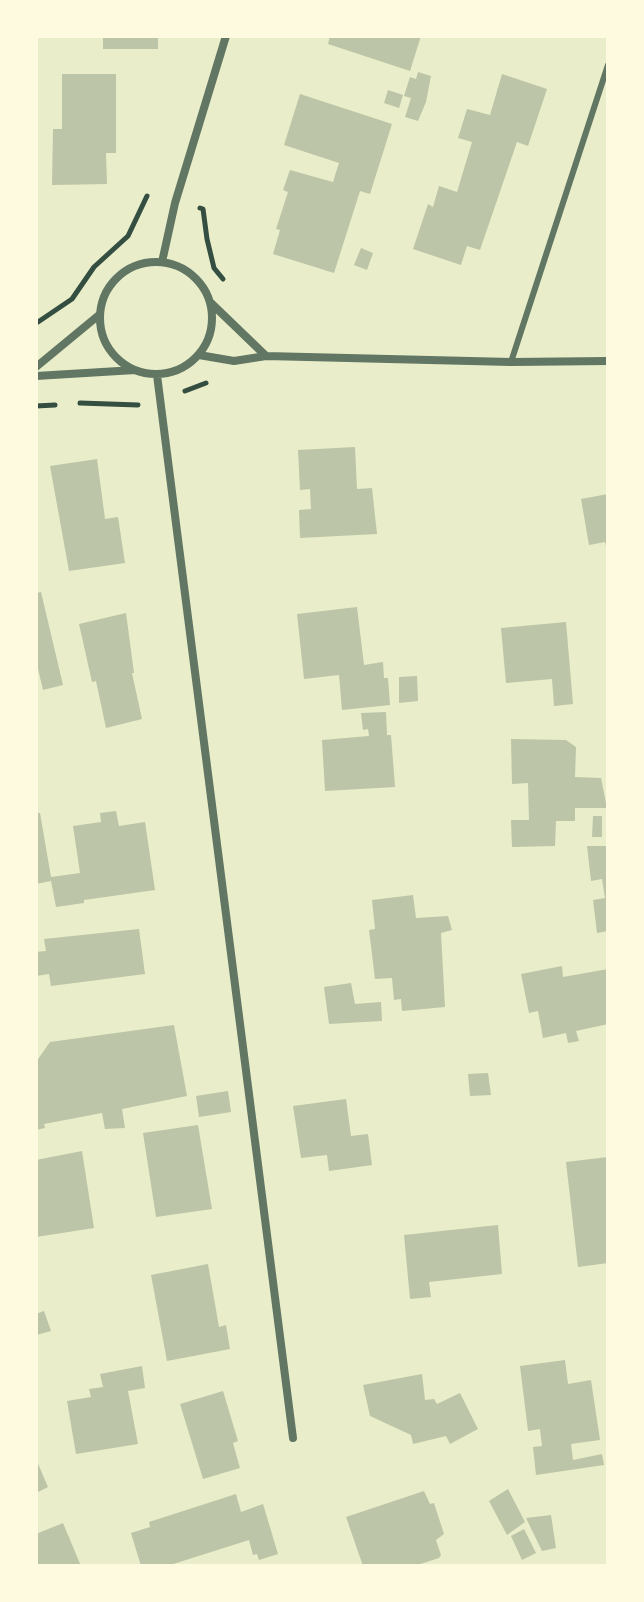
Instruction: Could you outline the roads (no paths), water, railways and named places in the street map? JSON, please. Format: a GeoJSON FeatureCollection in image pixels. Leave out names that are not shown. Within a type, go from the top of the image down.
{"type":"FeatureCollection","features":[{"type":"Feature","properties":{"kind":"street"},"geometry":{"type":"LineString","coordinates":[[162,262],[175,203],[226,36]]}},
{"type":"Feature","properties":{"kind":"street"},"geometry":{"type":"LineString","coordinates":[[135,370],[119,361],[108,348],[101,332],[99,315],[103,297],[113,282],[127,269],[143,263],[162,262],[178,266],[192,275],[211,303],[266,356]]}},
{"type":"Feature","properties":{"kind":"street"},"geometry":{"type":"LineString","coordinates":[[36,376],[135,370],[157,375],[187,366],[209,340],[211,303]]}},
{"type":"Feature","properties":{"kind":"street"},"geometry":{"type":"LineString","coordinates":[[36,367],[99,315]]}},
{"type":"Feature","properties":{"kind":"street"},"geometry":{"type":"LineString","coordinates":[[199,355],[234,361],[266,356],[511,362],[608,361]]}},
{"type":"Feature","properties":{"kind":"street"},"geometry":{"type":"LineString","coordinates":[[157,375],[293,1438]]}},
{"type":"Feature","properties":{"kind":"lane"},"geometry":{"type":"LineString","coordinates":[[511,362],[608,65]]}}]}
